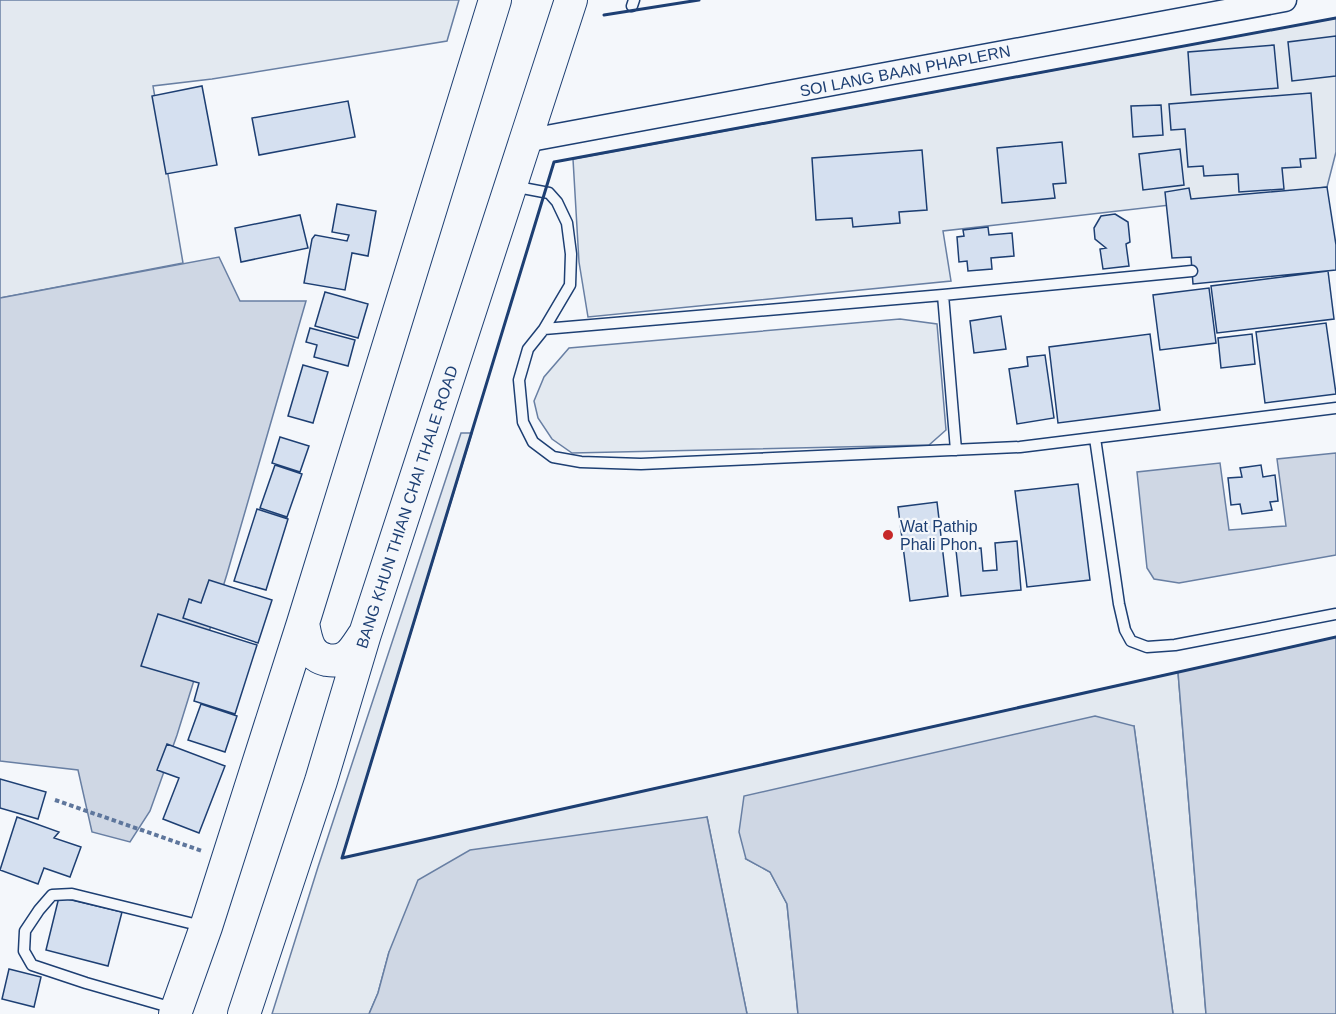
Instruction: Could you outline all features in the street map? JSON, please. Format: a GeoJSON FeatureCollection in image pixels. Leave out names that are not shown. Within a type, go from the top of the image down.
{"type":"FeatureCollection","features":[{"type":"Feature","properties":{"kind":"main road"},"geometry":{"type":"LineString","coordinates":[[176,1012],[206,927],[303,622],[495,0]]}},
{"type":"Feature","properties":{"kind":"main road","name":"BANG KHUN THIAN CHAI THALE ROAD"},"geometry":{"type":"LineString","coordinates":[[244,1014],[571,0]]}},
{"type":"Feature","properties":{"kind":"main road"},"geometry":{"type":"LineString","coordinates":[[303,622],[308,645],[315,656],[326,660],[337,661],[347,657],[365,634]]}},
{"type":"Feature","properties":{"kind":"street","name":"SOI LANG BAAN PHAPLERN"},"geometry":{"type":"LineString","coordinates":[[525,141],[1285,0]]}},
{"type":"Feature","properties":{"kind":"lane"},"geometry":{"type":"LineString","coordinates":[[511,186],[549,193],[557,202],[567,223],[571,254],[570,285],[544,329],[528,350],[519,380],[524,422],[528,432],[533,442],[553,457],[581,462],[642,464],[1020,447],[1336,408]]}},
{"type":"Feature","properties":{"kind":"lane"},"geometry":{"type":"LineString","coordinates":[[544,329],[1192,271]]}},
{"type":"Feature","properties":{"kind":"lane"},"geometry":{"type":"LineString","coordinates":[[943,295],[956,450]]}},
{"type":"Feature","properties":{"kind":"lane"},"geometry":{"type":"LineString","coordinates":[[1095,438],[1119,604],[1125,630],[1131,641],[1148,647],[1175,645],[1336,614]]}},
{"type":"Feature","properties":{"kind":"lane"},"geometry":{"type":"LineString","coordinates":[[176,1012],[32,965],[24,951],[25,931],[52,895],[72,894],[206,927]]}},
{"type":"Feature","properties":{"kind":"path"},"geometry":{"type":"LineString","coordinates":[[55,800],[226,859]]}},
{"type":"Feature","properties":{"kind":"shaded area"},"geometry":{"type":"Polygon","coordinates":[[[0,0],[459,0],[447,41],[212,79],[153,86],[183,263],[0,298],[0,0]]]}},
{"type":"Feature","properties":{"kind":"shaded area"},"geometry":{"type":"Polygon","coordinates":[[[1336,18],[1336,152],[1327,187],[943,231],[951,281],[588,317],[579,262],[573,159],[1336,18]]]}},
{"type":"Feature","properties":{"kind":"shaded area"},"geometry":{"type":"Polygon","coordinates":[[[219,257],[240,301],[306,301],[227,574],[177,735],[150,811],[130,842],[92,832],[78,770],[0,761],[0,298],[219,257]]]}},
{"type":"Feature","properties":{"kind":"shaded area"},"geometry":{"type":"Polygon","coordinates":[[[900,319],[937,324],[946,430],[929,445],[572,453],[552,439],[538,418],[534,401],[544,377],[569,348],[900,319]]]}},
{"type":"Feature","properties":{"kind":"shaded area"},"geometry":{"type":"Polygon","coordinates":[[[461,433],[472,433],[342,858],[1178,672],[1206,1014],[1173,1014],[1134,726],[746,859],[770,872],[787,904],[798,1014],[747,1014],[707,817],[389,952],[378,993],[369,1014],[272,1014],[461,433]]]}},
{"type":"Feature","properties":{"kind":"shaded area"},"geometry":{"type":"Polygon","coordinates":[[[1336,453],[1336,555],[1179,583],[1154,579],[1147,568],[1137,472],[1220,463],[1229,530],[1286,526],[1277,459],[1336,453]]]}},
{"type":"Feature","properties":{"kind":"shaded area"},"geometry":{"type":"Polygon","coordinates":[[[1336,637],[1336,1014],[1206,1014],[1178,672],[1336,637]]]}},
{"type":"Feature","properties":{"kind":"shaded area"},"geometry":{"type":"Polygon","coordinates":[[[1095,716],[1134,726],[1173,1014],[798,1014],[787,904],[770,872],[746,859],[739,832],[744,796],[1095,716]]]}},
{"type":"Feature","properties":{"kind":"shaded area"},"geometry":{"type":"Polygon","coordinates":[[[707,817],[747,1014],[369,1014],[378,993],[389,952],[418,880],[470,850],[707,817]]]}},
{"type":"Feature","properties":{"kind":"building"},"geometry":{"type":"Polygon","coordinates":[[[1336,36],[1336,76],[1292,81],[1288,42],[1336,36]]]}},
{"type":"Feature","properties":{"kind":"building"},"geometry":{"type":"Polygon","coordinates":[[[1274,45],[1278,88],[1191,95],[1188,52],[1274,45]]]}},
{"type":"Feature","properties":{"kind":"building"},"geometry":{"type":"Polygon","coordinates":[[[202,86],[217,165],[166,174],[152,96],[202,86]]]}},
{"type":"Feature","properties":{"kind":"building"},"geometry":{"type":"Polygon","coordinates":[[[1311,93],[1316,158],[1300,159],[1301,167],[1282,168],[1284,189],[1239,192],[1238,174],[1204,176],[1203,166],[1188,167],[1185,129],[1171,130],[1169,104],[1311,93]]]}},
{"type":"Feature","properties":{"kind":"building"},"geometry":{"type":"Polygon","coordinates":[[[348,101],[355,137],[259,155],[252,118],[348,101]]]}},
{"type":"Feature","properties":{"kind":"building"},"geometry":{"type":"Polygon","coordinates":[[[1161,105],[1163,135],[1133,137],[1131,106],[1161,105]]]}},
{"type":"Feature","properties":{"kind":"building"},"geometry":{"type":"Polygon","coordinates":[[[1062,142],[1066,183],[1053,184],[1055,198],[1002,203],[997,148],[1062,142]]]}},
{"type":"Feature","properties":{"kind":"building"},"geometry":{"type":"Polygon","coordinates":[[[1180,149],[1184,185],[1143,190],[1139,154],[1180,149]]]}},
{"type":"Feature","properties":{"kind":"building"},"geometry":{"type":"Polygon","coordinates":[[[922,150],[927,210],[899,212],[900,223],[853,227],[852,218],[816,220],[812,158],[922,150]]]}},
{"type":"Feature","properties":{"kind":"building"},"geometry":{"type":"Polygon","coordinates":[[[1327,187],[1336,245],[1336,270],[1193,284],[1191,257],[1172,258],[1165,192],[1189,188],[1191,199],[1327,187]]]}},
{"type":"Feature","properties":{"kind":"building"},"geometry":{"type":"Polygon","coordinates":[[[337,204],[376,211],[368,256],[352,253],[345,290],[304,283],[312,239],[315,235],[347,241],[349,235],[332,232],[337,204]]]}},
{"type":"Feature","properties":{"kind":"building"},"geometry":{"type":"Polygon","coordinates":[[[1115,214],[1128,222],[1130,242],[1126,244],[1129,266],[1103,269],[1100,249],[1106,248],[1095,239],[1094,228],[1101,216],[1115,214]]]}},
{"type":"Feature","properties":{"kind":"building"},"geometry":{"type":"Polygon","coordinates":[[[300,215],[308,248],[241,262],[235,228],[300,215]]]}},
{"type":"Feature","properties":{"kind":"building"},"geometry":{"type":"Polygon","coordinates":[[[988,227],[989,235],[1012,233],[1014,256],[991,258],[992,269],[968,271],[967,261],[959,262],[957,237],[964,236],[963,230],[988,227]]]}},
{"type":"Feature","properties":{"kind":"building"},"geometry":{"type":"Polygon","coordinates":[[[1328,271],[1334,319],[1217,333],[1211,286],[1328,271]]]}},
{"type":"Feature","properties":{"kind":"building"},"geometry":{"type":"Polygon","coordinates":[[[1209,288],[1216,343],[1160,350],[1153,295],[1209,288]]]}},
{"type":"Feature","properties":{"kind":"building"},"geometry":{"type":"Polygon","coordinates":[[[325,292],[368,304],[358,338],[315,326],[325,292]]]}},
{"type":"Feature","properties":{"kind":"building"},"geometry":{"type":"Polygon","coordinates":[[[1001,316],[1006,349],[974,353],[970,321],[1001,316]]]}},
{"type":"Feature","properties":{"kind":"building"},"geometry":{"type":"Polygon","coordinates":[[[1326,323],[1336,394],[1265,403],[1256,332],[1326,323]]]}},
{"type":"Feature","properties":{"kind":"building"},"geometry":{"type":"Polygon","coordinates":[[[310,328],[355,340],[348,366],[314,357],[317,345],[306,342],[310,328]]]}},
{"type":"Feature","properties":{"kind":"building"},"geometry":{"type":"Polygon","coordinates":[[[1150,334],[1160,410],[1058,423],[1049,347],[1150,334]]]}},
{"type":"Feature","properties":{"kind":"building"},"geometry":{"type":"Polygon","coordinates":[[[1252,334],[1255,364],[1221,368],[1218,338],[1252,334]]]}},
{"type":"Feature","properties":{"kind":"building"},"geometry":{"type":"Polygon","coordinates":[[[1045,355],[1054,418],[1017,424],[1009,369],[1028,366],[1027,357],[1045,355]]]}},
{"type":"Feature","properties":{"kind":"building"},"geometry":{"type":"Polygon","coordinates":[[[303,365],[328,372],[313,423],[288,416],[303,365]]]}},
{"type":"Feature","properties":{"kind":"building"},"geometry":{"type":"Polygon","coordinates":[[[280,437],[309,446],[300,472],[272,463],[280,437]]]}},
{"type":"Feature","properties":{"kind":"building"},"geometry":{"type":"Polygon","coordinates":[[[275,465],[302,474],[287,517],[260,508],[275,465]]]}},
{"type":"Feature","properties":{"kind":"building"},"geometry":{"type":"Polygon","coordinates":[[[1261,465],[1263,477],[1275,475],[1278,501],[1270,502],[1272,510],[1242,514],[1240,504],[1231,505],[1228,478],[1242,477],[1240,468],[1261,465]]]}},
{"type":"Feature","properties":{"kind":"building"},"geometry":{"type":"Polygon","coordinates":[[[1078,484],[1090,580],[1027,587],[1015,491],[1078,484]]]}},
{"type":"Feature","properties":{"kind":"building"},"geometry":{"type":"Polygon","coordinates":[[[937,502],[948,596],[910,601],[898,507],[937,502]]]}},
{"type":"Feature","properties":{"kind":"building"},"geometry":{"type":"Polygon","coordinates":[[[257,509],[288,519],[266,590],[234,581],[257,509]]]}},
{"type":"Feature","properties":{"kind":"building"},"geometry":{"type":"Polygon","coordinates":[[[1017,541],[1021,590],[961,596],[956,550],[981,548],[983,571],[997,570],[995,543],[1017,541]]]}},
{"type":"Feature","properties":{"kind":"building"},"geometry":{"type":"Polygon","coordinates":[[[209,580],[272,600],[258,643],[183,618],[189,599],[201,603],[209,580]]]}},
{"type":"Feature","properties":{"kind":"building"},"geometry":{"type":"Polygon","coordinates":[[[158,614],[257,645],[235,714],[194,701],[199,683],[141,666],[158,614]]]}},
{"type":"Feature","properties":{"kind":"building"},"geometry":{"type":"Polygon","coordinates":[[[201,704],[237,716],[225,752],[188,740],[201,704]]]}},
{"type":"Feature","properties":{"kind":"building"},"geometry":{"type":"Polygon","coordinates":[[[167,744],[225,766],[199,833],[163,819],[179,778],[157,770],[167,744]]]}},
{"type":"Feature","properties":{"kind":"building"},"geometry":{"type":"Polygon","coordinates":[[[0,779],[46,792],[38,819],[0,808],[0,779]]]}},
{"type":"Feature","properties":{"kind":"building"},"geometry":{"type":"Polygon","coordinates":[[[17,817],[59,832],[54,838],[81,847],[70,877],[44,868],[38,884],[0,870],[17,817]]]}},
{"type":"Feature","properties":{"kind":"building"},"geometry":{"type":"Polygon","coordinates":[[[59,897],[122,912],[108,966],[46,950],[59,897]]]}},
{"type":"Feature","properties":{"kind":"building"},"geometry":{"type":"Polygon","coordinates":[[[9,969],[41,977],[34,1007],[2,999],[9,969]]]}},
{"type":"Feature","properties":{"kind":"wall"},"geometry":{"type":"LineString","coordinates":[[604,15],[699,0]]}},
{"type":"Feature","properties":{"kind":"wall"},"geometry":{"type":"LineString","coordinates":[[1336,18],[554,162],[342,858],[1336,637]]}},
{"type":"Feature","properties":{"kind":"place","name":"Wat Pathip Phali Phon"},"geometry":{"type":"Point","coordinates":[888,535]}}]}
